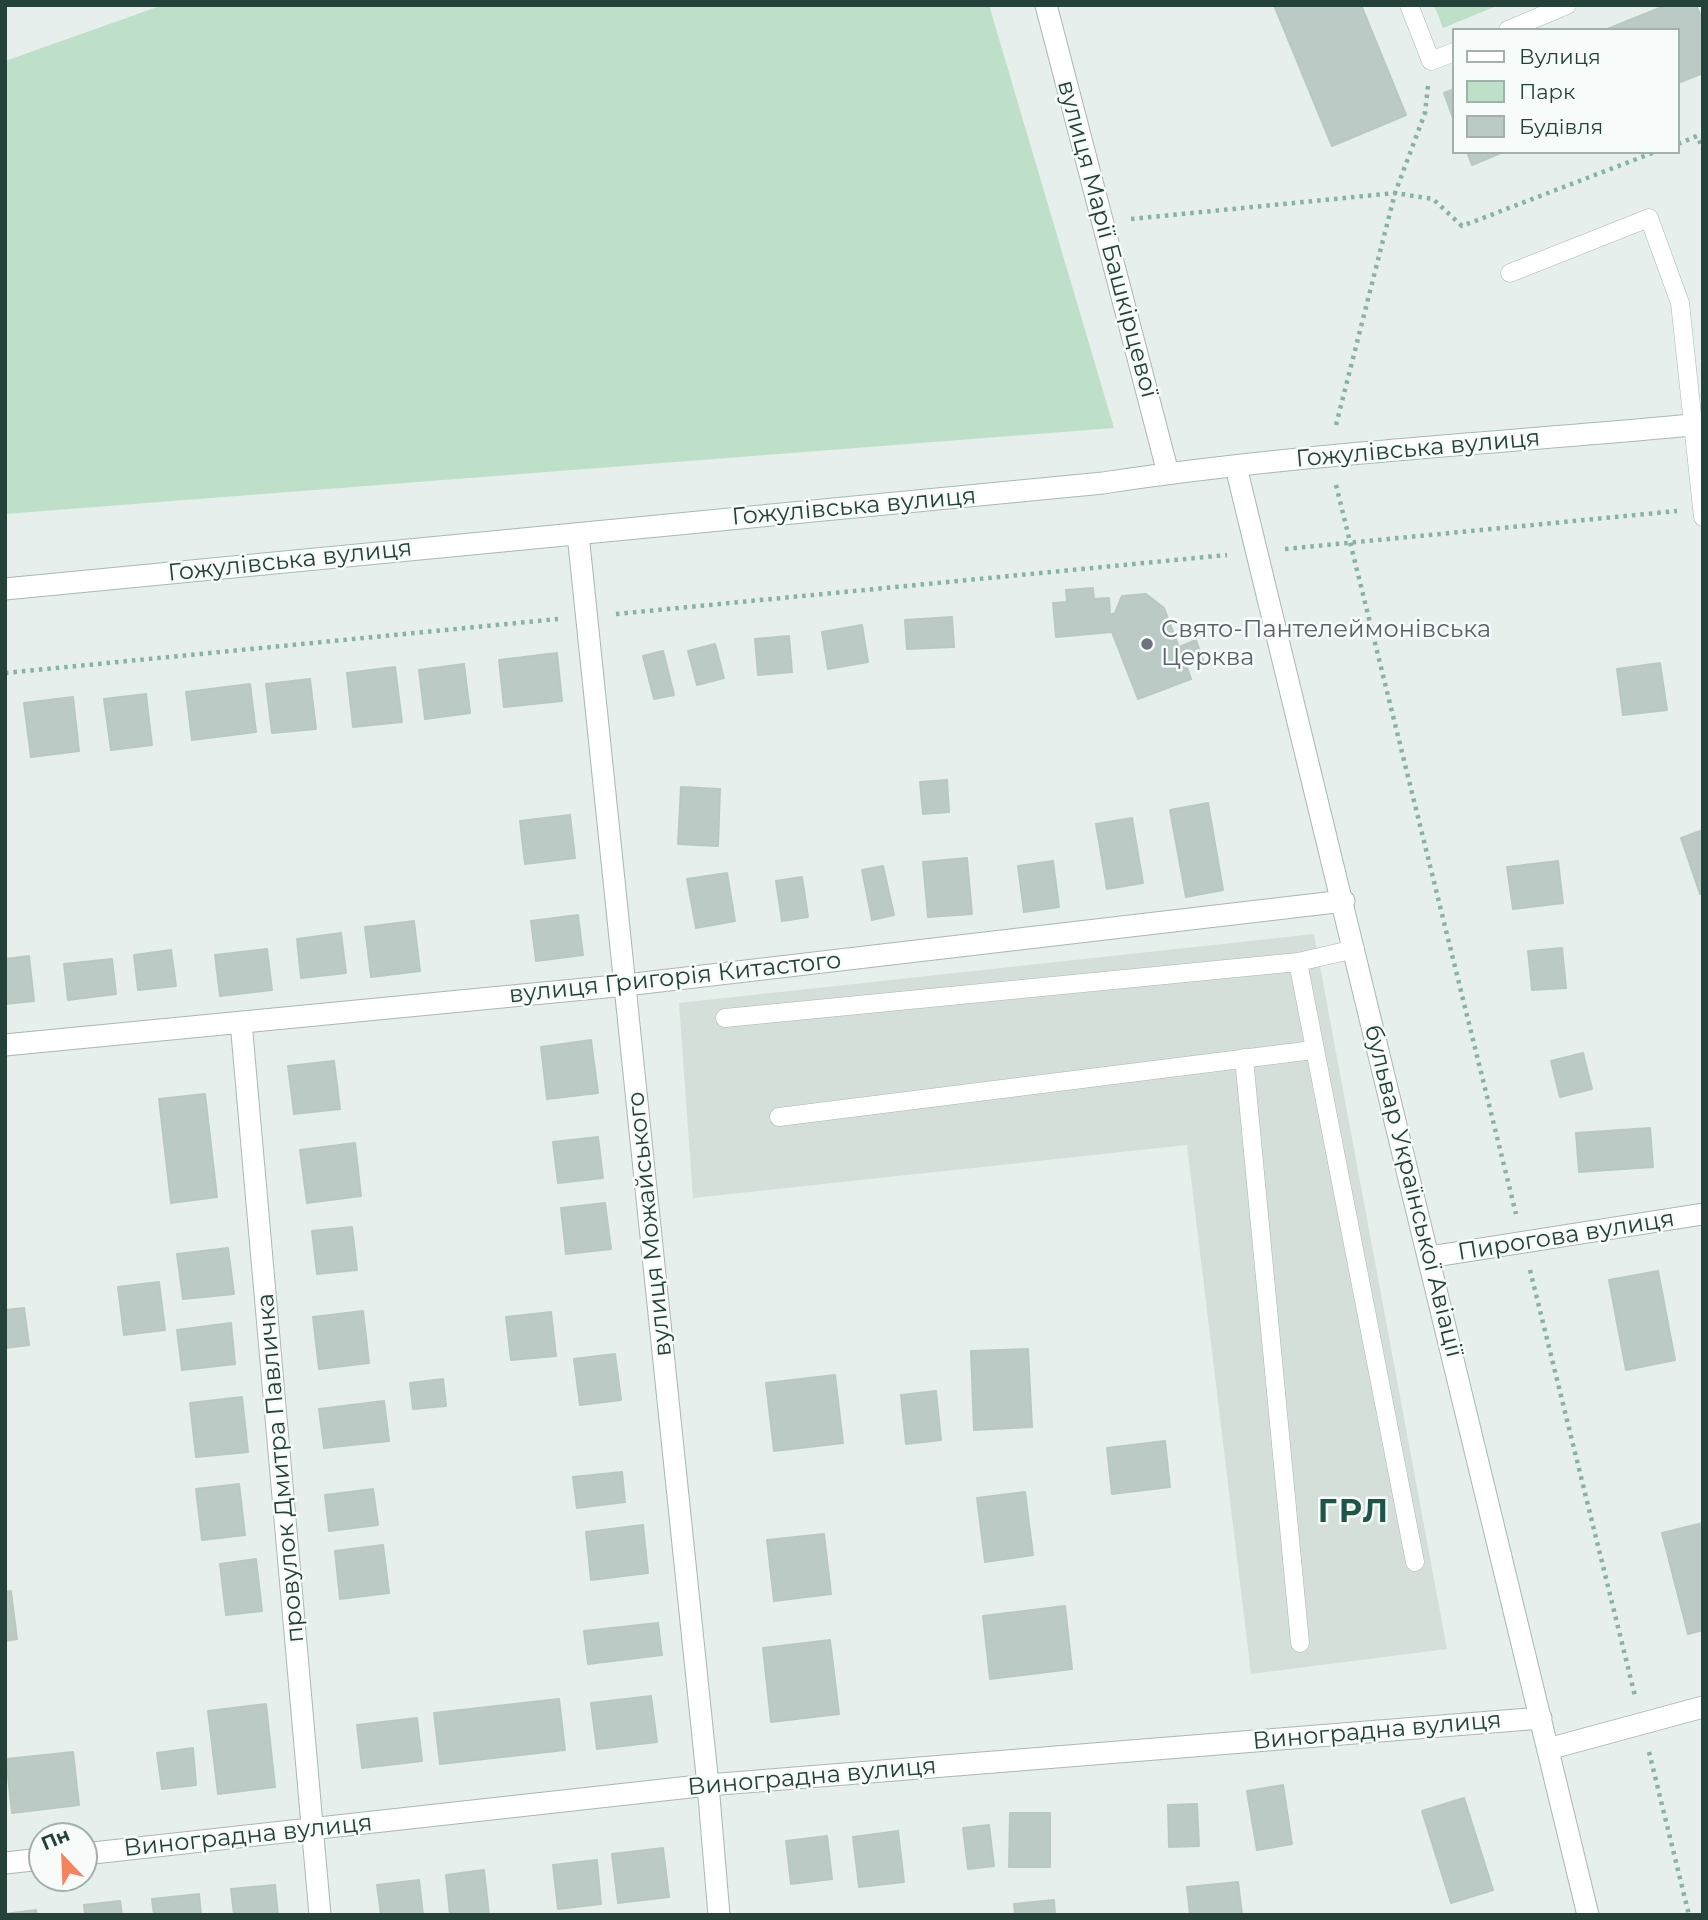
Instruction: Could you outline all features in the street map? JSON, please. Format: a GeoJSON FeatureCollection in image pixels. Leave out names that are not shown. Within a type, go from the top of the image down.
{"type":"FeatureCollection","features":[{"type":"Feature","properties":{"kind":"street","name":"вулиця Марії Башкірцевої"},"geometry":{"type":"LineString","coordinates":[[1046,5],[1168,473]]}},
{"type":"Feature","properties":{"kind":"street","name":"Гожулівська вулиця"},"geometry":{"type":"LineString","coordinates":[[5,589],[1089,485],[1168,473],[1329,456],[1698,424]]}},
{"type":"Feature","properties":{"kind":"street","name":"бульвар Української Авіації"},"geometry":{"type":"LineString","coordinates":[[1236,467],[1588,1915]]}},
{"type":"Feature","properties":{"kind":"street","name":"вулиця Можайського"},"geometry":{"type":"LineString","coordinates":[[578,534],[708,1785],[719,1915]]}},
{"type":"Feature","properties":{"kind":"street","name":"вулиця Григорія Китастого"},"geometry":{"type":"LineString","coordinates":[[5,1045],[626,985],[1343,901]]}},
{"type":"Feature","properties":{"kind":"street","name":"провулок Дмитра Павличка"},"geometry":{"type":"LineString","coordinates":[[241,1022],[320,1915]]}},
{"type":"Feature","properties":{"kind":"street","name":"Пирогова вулиця"},"geometry":{"type":"LineString","coordinates":[[1429,1257],[1703,1214]]}},
{"type":"Feature","properties":{"kind":"street"},"geometry":{"type":"LineString","coordinates":[[1548,1749],[1703,1707]]}},
{"type":"Feature","properties":{"kind":"street","name":"Виноградна вулиця"},"geometry":{"type":"LineString","coordinates":[[98,1852],[708,1785],[1541,1718]]}},
{"type":"Feature","properties":{"kind":"street"},"geometry":{"type":"LineString","coordinates":[[5,1863],[28,1860]]}},
{"type":"Feature","properties":{"kind":"lane"},"geometry":{"type":"LineString","coordinates":[[1409,5],[1431,61],[1452,53]]}},
{"type":"Feature","properties":{"kind":"lane"},"geometry":{"type":"LineString","coordinates":[[1513,28],[1567,5]]}},
{"type":"Feature","properties":{"kind":"lane"},"geometry":{"type":"LineString","coordinates":[[1510,273],[1649,218],[1680,303],[1698,424],[1702,513]]}},
{"type":"Feature","properties":{"kind":"lane"},"geometry":{"type":"LineString","coordinates":[[725,1018],[1298,962],[1355,949]]}},
{"type":"Feature","properties":{"kind":"lane"},"geometry":{"type":"LineString","coordinates":[[1298,962],[1313,1050],[1415,1562]]}},
{"type":"Feature","properties":{"kind":"lane"},"geometry":{"type":"LineString","coordinates":[[779,1116],[1313,1050]]}},
{"type":"Feature","properties":{"kind":"lane"},"geometry":{"type":"LineString","coordinates":[[1244,1059],[1300,1643]]}},
{"type":"Feature","properties":{"kind":"path"},"geometry":{"type":"LineString","coordinates":[[1351,542],[1329,456],[1395,193],[1424,113],[1431,61]]}},
{"type":"Feature","properties":{"kind":"path"},"geometry":{"type":"LineString","coordinates":[[1680,143],[1697,136],[1703,149]]}},
{"type":"Feature","properties":{"kind":"path"},"geometry":{"type":"LineString","coordinates":[[1103,222],[1395,193],[1433,199],[1462,226],[1650,154]]}},
{"type":"Feature","properties":{"kind":"path"},"geometry":{"type":"LineString","coordinates":[[5,673],[1351,542],[1702,513]]}},
{"type":"Feature","properties":{"kind":"shaded area"},"geometry":{"type":"Polygon","coordinates":[[[1314,934],[1447,1649],[1251,1674],[1187,1145],[693,1198],[679,1003],[1314,934]]]}},
{"type":"Feature","properties":{"kind":"green space"},"geometry":{"type":"Polygon","coordinates":[[[163,5],[989,5],[1114,428],[5,514],[5,61],[163,5]]]}},
{"type":"Feature","properties":{"kind":"green space"},"geometry":{"type":"Polygon","coordinates":[[[1434,5],[1499,5],[1443,28],[1434,5]]]}},
{"type":"Feature","properties":{"kind":"building"},"geometry":{"type":"Polygon","coordinates":[[[1274,5],[1361,5],[1406,115],[1332,146],[1274,5]]]}},
{"type":"Feature","properties":{"kind":"building"},"geometry":{"type":"Polygon","coordinates":[[[1667,5],[1696,5],[1703,21],[1703,73],[1680,82],[1680,28],[1610,28],[1667,5]]]}},
{"type":"Feature","properties":{"kind":"building"},"geometry":{"type":"Polygon","coordinates":[[[1452,90],[1452,115],[1444,93],[1452,90]]]}},
{"type":"Feature","properties":{"kind":"building"},"geometry":{"type":"Polygon","coordinates":[[[1468,154],[1498,154],[1472,165],[1468,154]]]}},
{"type":"Feature","properties":{"kind":"building","name":"Свято-Пантелеймонівська Церква"},"geometry":{"type":"Polygon","coordinates":[[[1093,588],[1094,599],[1109,598],[1110,615],[1115,613],[1122,596],[1146,594],[1164,608],[1179,647],[1196,640],[1203,660],[1187,667],[1191,679],[1138,699],[1112,632],[1056,637],[1053,603],[1067,602],[1066,590],[1093,588]]]}},
{"type":"Feature","properties":{"kind":"building"},"geometry":{"type":"Polygon","coordinates":[[[952,617],[954,647],[907,649],[905,620],[952,617]]]}},
{"type":"Feature","properties":{"kind":"building"},"geometry":{"type":"Polygon","coordinates":[[[862,625],[868,662],[828,669],[822,632],[862,625]]]}},
{"type":"Feature","properties":{"kind":"building"},"geometry":{"type":"Polygon","coordinates":[[[789,636],[792,672],[758,675],[755,639],[789,636]]]}},
{"type":"Feature","properties":{"kind":"building"},"geometry":{"type":"Polygon","coordinates":[[[715,644],[724,678],[697,685],[688,651],[715,644]]]}},
{"type":"Feature","properties":{"kind":"building"},"geometry":{"type":"Polygon","coordinates":[[[663,651],[674,695],[654,699],[643,656],[663,651]]]}},
{"type":"Feature","properties":{"kind":"building"},"geometry":{"type":"Polygon","coordinates":[[[557,653],[562,701],[504,707],[499,660],[557,653]]]}},
{"type":"Feature","properties":{"kind":"building"},"geometry":{"type":"Polygon","coordinates":[[[1660,663],[1667,710],[1623,715],[1617,669],[1660,663]]]}},
{"type":"Feature","properties":{"kind":"building"},"geometry":{"type":"Polygon","coordinates":[[[464,664],[470,713],[425,719],[419,670],[464,664]]]}},
{"type":"Feature","properties":{"kind":"building"},"geometry":{"type":"Polygon","coordinates":[[[395,667],[402,722],[353,727],[347,673],[395,667]]]}},
{"type":"Feature","properties":{"kind":"building"},"geometry":{"type":"Polygon","coordinates":[[[310,679],[316,729],[272,733],[266,684],[310,679]]]}},
{"type":"Feature","properties":{"kind":"building"},"geometry":{"type":"Polygon","coordinates":[[[250,684],[256,732],[192,740],[186,692],[250,684]]]}},
{"type":"Feature","properties":{"kind":"building"},"geometry":{"type":"Polygon","coordinates":[[[146,694],[152,745],[111,750],[104,699],[146,694]]]}},
{"type":"Feature","properties":{"kind":"building"},"geometry":{"type":"Polygon","coordinates":[[[73,697],[79,751],[31,757],[24,703],[73,697]]]}},
{"type":"Feature","properties":{"kind":"building"},"geometry":{"type":"Polygon","coordinates":[[[947,780],[949,812],[923,814],[920,782],[947,780]]]}},
{"type":"Feature","properties":{"kind":"building"},"geometry":{"type":"Polygon","coordinates":[[[681,787],[720,789],[718,846],[678,844],[681,787]]]}},
{"type":"Feature","properties":{"kind":"building"},"geometry":{"type":"Polygon","coordinates":[[[1208,803],[1223,890],[1186,897],[1170,810],[1208,803]]]}},
{"type":"Feature","properties":{"kind":"building"},"geometry":{"type":"Polygon","coordinates":[[[570,815],[575,858],[525,864],[520,821],[570,815]]]}},
{"type":"Feature","properties":{"kind":"building"},"geometry":{"type":"Polygon","coordinates":[[[1132,818],[1143,883],[1107,889],[1096,824],[1132,818]]]}},
{"type":"Feature","properties":{"kind":"building"},"geometry":{"type":"Polygon","coordinates":[[[1703,830],[1703,893],[1700,894],[1681,838],[1703,830]]]}},
{"type":"Feature","properties":{"kind":"building"},"geometry":{"type":"Polygon","coordinates":[[[967,858],[972,914],[928,917],[923,862],[967,858]]]}},
{"type":"Feature","properties":{"kind":"building"},"geometry":{"type":"Polygon","coordinates":[[[1053,861],[1059,907],[1024,912],[1018,866],[1053,861]]]}},
{"type":"Feature","properties":{"kind":"building"},"geometry":{"type":"Polygon","coordinates":[[[1558,861],[1563,903],[1513,909],[1507,867],[1558,861]]]}},
{"type":"Feature","properties":{"kind":"building"},"geometry":{"type":"Polygon","coordinates":[[[883,866],[894,915],[872,920],[862,870],[883,866]]]}},
{"type":"Feature","properties":{"kind":"building"},"geometry":{"type":"Polygon","coordinates":[[[727,873],[735,921],[696,928],[687,879],[727,873]]]}},
{"type":"Feature","properties":{"kind":"building"},"geometry":{"type":"Polygon","coordinates":[[[802,877],[808,917],[782,921],[776,881],[802,877]]]}},
{"type":"Feature","properties":{"kind":"building"},"geometry":{"type":"Polygon","coordinates":[[[578,915],[583,955],[536,961],[531,921],[578,915]]]}},
{"type":"Feature","properties":{"kind":"building"},"geometry":{"type":"Polygon","coordinates":[[[414,921],[420,971],[371,977],[365,927],[414,921]]]}},
{"type":"Feature","properties":{"kind":"building"},"geometry":{"type":"Polygon","coordinates":[[[341,933],[346,973],[301,978],[297,939],[341,933]]]}},
{"type":"Feature","properties":{"kind":"building"},"geometry":{"type":"Polygon","coordinates":[[[1562,948],[1566,988],[1532,990],[1528,951],[1562,948]]]}},
{"type":"Feature","properties":{"kind":"building"},"geometry":{"type":"Polygon","coordinates":[[[267,949],[272,990],[220,996],[215,955],[267,949]]]}},
{"type":"Feature","properties":{"kind":"building"},"geometry":{"type":"Polygon","coordinates":[[[171,950],[176,986],[138,990],[134,955],[171,950]]]}},
{"type":"Feature","properties":{"kind":"building"},"geometry":{"type":"Polygon","coordinates":[[[29,956],[34,1001],[5,1004],[5,959],[29,956]]]}},
{"type":"Feature","properties":{"kind":"building"},"geometry":{"type":"Polygon","coordinates":[[[112,959],[116,994],[68,1000],[64,964],[112,959]]]}},
{"type":"Feature","properties":{"kind":"building"},"geometry":{"type":"Polygon","coordinates":[[[591,1040],[598,1093],[547,1099],[541,1047],[591,1040]]]}},
{"type":"Feature","properties":{"kind":"building"},"geometry":{"type":"Polygon","coordinates":[[[1583,1053],[1592,1089],[1560,1097],[1551,1061],[1583,1053]]]}},
{"type":"Feature","properties":{"kind":"building"},"geometry":{"type":"Polygon","coordinates":[[[334,1061],[340,1109],[294,1114],[288,1066],[334,1061]]]}},
{"type":"Feature","properties":{"kind":"building"},"geometry":{"type":"Polygon","coordinates":[[[205,1094],[217,1197],[171,1203],[159,1099],[205,1094]]]}},
{"type":"Feature","properties":{"kind":"building"},"geometry":{"type":"Polygon","coordinates":[[[1650,1128],[1653,1167],[1579,1172],[1576,1133],[1650,1128]]]}},
{"type":"Feature","properties":{"kind":"building"},"geometry":{"type":"Polygon","coordinates":[[[598,1137],[603,1178],[558,1183],[553,1142],[598,1137]]]}},
{"type":"Feature","properties":{"kind":"building"},"geometry":{"type":"Polygon","coordinates":[[[355,1143],[361,1196],[307,1203],[300,1150],[355,1143]]]}},
{"type":"Feature","properties":{"kind":"building"},"geometry":{"type":"Polygon","coordinates":[[[605,1203],[611,1249],[566,1254],[561,1208],[605,1203]]]}},
{"type":"Feature","properties":{"kind":"building"},"geometry":{"type":"Polygon","coordinates":[[[352,1227],[357,1270],[317,1274],[312,1231],[352,1227]]]}},
{"type":"Feature","properties":{"kind":"building"},"geometry":{"type":"Polygon","coordinates":[[[228,1248],[234,1294],[183,1299],[177,1254],[228,1248]]]}},
{"type":"Feature","properties":{"kind":"building"},"geometry":{"type":"Polygon","coordinates":[[[1658,1271],[1675,1360],[1626,1370],[1609,1280],[1658,1271]]]}},
{"type":"Feature","properties":{"kind":"building"},"geometry":{"type":"Polygon","coordinates":[[[159,1282],[165,1330],[124,1335],[118,1287],[159,1282]]]}},
{"type":"Feature","properties":{"kind":"building"},"geometry":{"type":"Polygon","coordinates":[[[24,1308],[29,1345],[5,1348],[5,1310],[24,1308]]]}},
{"type":"Feature","properties":{"kind":"building"},"geometry":{"type":"Polygon","coordinates":[[[363,1311],[369,1363],[319,1369],[313,1317],[363,1311]]]}},
{"type":"Feature","properties":{"kind":"building"},"geometry":{"type":"Polygon","coordinates":[[[551,1312],[556,1356],[511,1360],[506,1317],[551,1312]]]}},
{"type":"Feature","properties":{"kind":"building"},"geometry":{"type":"Polygon","coordinates":[[[231,1323],[235,1364],[182,1370],[177,1330],[231,1323]]]}},
{"type":"Feature","properties":{"kind":"building"},"geometry":{"type":"Polygon","coordinates":[[[1028,1349],[1032,1427],[974,1430],[971,1351],[1028,1349]]]}},
{"type":"Feature","properties":{"kind":"building"},"geometry":{"type":"Polygon","coordinates":[[[615,1354],[621,1400],[580,1405],[574,1359],[615,1354]]]}},
{"type":"Feature","properties":{"kind":"building"},"geometry":{"type":"Polygon","coordinates":[[[835,1375],[843,1443],[774,1451],[766,1383],[835,1375]]]}},
{"type":"Feature","properties":{"kind":"building"},"geometry":{"type":"Polygon","coordinates":[[[443,1379],[446,1406],[413,1409],[410,1383],[443,1379]]]}},
{"type":"Feature","properties":{"kind":"building"},"geometry":{"type":"Polygon","coordinates":[[[936,1391],[941,1440],[906,1444],[901,1395],[936,1391]]]}},
{"type":"Feature","properties":{"kind":"building"},"geometry":{"type":"Polygon","coordinates":[[[242,1397],[248,1452],[196,1457],[190,1403],[242,1397]]]}},
{"type":"Feature","properties":{"kind":"building"},"geometry":{"type":"Polygon","coordinates":[[[384,1401],[389,1441],[324,1448],[319,1409],[384,1401]]]}},
{"type":"Feature","properties":{"kind":"building"},"geometry":{"type":"Polygon","coordinates":[[[1165,1441],[1170,1487],[1112,1494],[1107,1448],[1165,1441]]]}},
{"type":"Feature","properties":{"kind":"building"},"geometry":{"type":"Polygon","coordinates":[[[622,1472],[625,1502],[577,1508],[573,1477],[622,1472]]]}},
{"type":"Feature","properties":{"kind":"building"},"geometry":{"type":"Polygon","coordinates":[[[239,1484],[245,1535],[202,1540],[196,1489],[239,1484]]]}},
{"type":"Feature","properties":{"kind":"building"},"geometry":{"type":"Polygon","coordinates":[[[373,1489],[378,1525],[329,1531],[325,1495],[373,1489]]]}},
{"type":"Feature","properties":{"kind":"building"},"geometry":{"type":"Polygon","coordinates":[[[1025,1492],[1033,1555],[985,1562],[977,1498],[1025,1492]]]}},
{"type":"Feature","properties":{"kind":"building"},"geometry":{"type":"Polygon","coordinates":[[[1703,1523],[1703,1630],[1688,1634],[1662,1533],[1703,1523]]]}},
{"type":"Feature","properties":{"kind":"building"},"geometry":{"type":"Polygon","coordinates":[[[643,1525],[648,1573],[591,1580],[586,1532],[643,1525]]]}},
{"type":"Feature","properties":{"kind":"building"},"geometry":{"type":"Polygon","coordinates":[[[824,1534],[831,1594],[774,1601],[767,1540],[824,1534]]]}},
{"type":"Feature","properties":{"kind":"building"},"geometry":{"type":"Polygon","coordinates":[[[383,1545],[389,1593],[340,1599],[335,1551],[383,1545]]]}},
{"type":"Feature","properties":{"kind":"building"},"geometry":{"type":"Polygon","coordinates":[[[256,1559],[262,1611],[226,1615],[220,1564],[256,1559]]]}},
{"type":"Feature","properties":{"kind":"building"},"geometry":{"type":"Polygon","coordinates":[[[11,1591],[17,1639],[5,1641],[5,1592],[11,1591]]]}},
{"type":"Feature","properties":{"kind":"building"},"geometry":{"type":"Polygon","coordinates":[[[1065,1606],[1072,1669],[990,1679],[983,1616],[1065,1606]]]}},
{"type":"Feature","properties":{"kind":"building"},"geometry":{"type":"Polygon","coordinates":[[[658,1623],[662,1655],[588,1664],[584,1631],[658,1623]]]}},
{"type":"Feature","properties":{"kind":"building"},"geometry":{"type":"Polygon","coordinates":[[[830,1640],[839,1714],[771,1722],[763,1648],[830,1640]]]}},
{"type":"Feature","properties":{"kind":"building"},"geometry":{"type":"Polygon","coordinates":[[[651,1696],[657,1742],[597,1749],[591,1703],[651,1696]]]}},
{"type":"Feature","properties":{"kind":"building"},"geometry":{"type":"Polygon","coordinates":[[[559,1699],[565,1750],[440,1764],[434,1713],[559,1699]]]}},
{"type":"Feature","properties":{"kind":"building"},"geometry":{"type":"Polygon","coordinates":[[[266,1704],[275,1787],[218,1794],[208,1711],[266,1704]]]}},
{"type":"Feature","properties":{"kind":"building"},"geometry":{"type":"Polygon","coordinates":[[[417,1718],[422,1761],[362,1768],[357,1725],[417,1718]]]}},
{"type":"Feature","properties":{"kind":"building"},"geometry":{"type":"Polygon","coordinates":[[[193,1748],[196,1785],[162,1789],[157,1753],[193,1748]]]}},
{"type":"Feature","properties":{"kind":"building"},"geometry":{"type":"Polygon","coordinates":[[[73,1752],[79,1805],[12,1813],[6,1759],[73,1752]]]}},
{"type":"Feature","properties":{"kind":"building"},"geometry":{"type":"Polygon","coordinates":[[[1283,1785],[1292,1844],[1257,1850],[1247,1791],[1283,1785]]]}},
{"type":"Feature","properties":{"kind":"building"},"geometry":{"type":"Polygon","coordinates":[[[1464,1798],[1493,1890],[1451,1903],[1422,1811],[1464,1798]]]}},
{"type":"Feature","properties":{"kind":"building"},"geometry":{"type":"Polygon","coordinates":[[[1197,1804],[1199,1846],[1169,1847],[1168,1805],[1197,1804]]]}},
{"type":"Feature","properties":{"kind":"building"},"geometry":{"type":"Polygon","coordinates":[[[1010,1813],[1050,1813],[1050,1867],[1009,1867],[1010,1813]]]}},
{"type":"Feature","properties":{"kind":"building"},"geometry":{"type":"Polygon","coordinates":[[[989,1825],[994,1866],[968,1869],[963,1828],[989,1825]]]}},
{"type":"Feature","properties":{"kind":"building"},"geometry":{"type":"Polygon","coordinates":[[[898,1831],[904,1882],[859,1887],[853,1837],[898,1831]]]}},
{"type":"Feature","properties":{"kind":"building"},"geometry":{"type":"Polygon","coordinates":[[[827,1836],[832,1879],[791,1884],[786,1841],[827,1836]]]}},
{"type":"Feature","properties":{"kind":"building"},"geometry":{"type":"Polygon","coordinates":[[[663,1848],[669,1897],[618,1903],[612,1854],[663,1848]]]}},
{"type":"Feature","properties":{"kind":"building"},"geometry":{"type":"Polygon","coordinates":[[[597,1860],[601,1904],[558,1909],[553,1865],[597,1860]]]}},
{"type":"Feature","properties":{"kind":"building"},"geometry":{"type":"Polygon","coordinates":[[[484,1870],[489,1915],[450,1915],[446,1875],[484,1870]]]}},
{"type":"Feature","properties":{"kind":"building"},"geometry":{"type":"Polygon","coordinates":[[[419,1880],[423,1915],[381,1915],[377,1885],[419,1880]]]}},
{"type":"Feature","properties":{"kind":"building"},"geometry":{"type":"Polygon","coordinates":[[[1238,1882],[1242,1914],[1190,1915],[1187,1887],[1238,1882]]]}},
{"type":"Feature","properties":{"kind":"building"},"geometry":{"type":"Polygon","coordinates":[[[275,1885],[278,1915],[234,1915],[231,1889],[275,1885]]]}},
{"type":"Feature","properties":{"kind":"building"},"geometry":{"type":"Polygon","coordinates":[[[199,1894],[201,1915],[154,1915],[152,1899],[199,1894]]]}},
{"type":"Feature","properties":{"kind":"building"},"geometry":{"type":"Polygon","coordinates":[[[1054,1900],[1055,1915],[1015,1915],[1014,1904],[1054,1900]]]}},
{"type":"Feature","properties":{"kind":"building"},"geometry":{"type":"Polygon","coordinates":[[[120,1901],[122,1915],[85,1915],[84,1905],[120,1901]]]}},
{"type":"Feature","properties":{"kind":"building"},"geometry":{"type":"Polygon","coordinates":[[[36,1910],[37,1915],[5,1915],[5,1914],[36,1910]]]}},
{"type":"Feature","properties":{"kind":"place","name":"Свято-Пантелеймонівська Церква"},"geometry":{"type":"Point","coordinates":[1147,644]}},
{"type":"Feature","properties":{"kind":"district","name":"ГРЛ"},"geometry":{"type":"Point","coordinates":[1354,1513]}}]}
